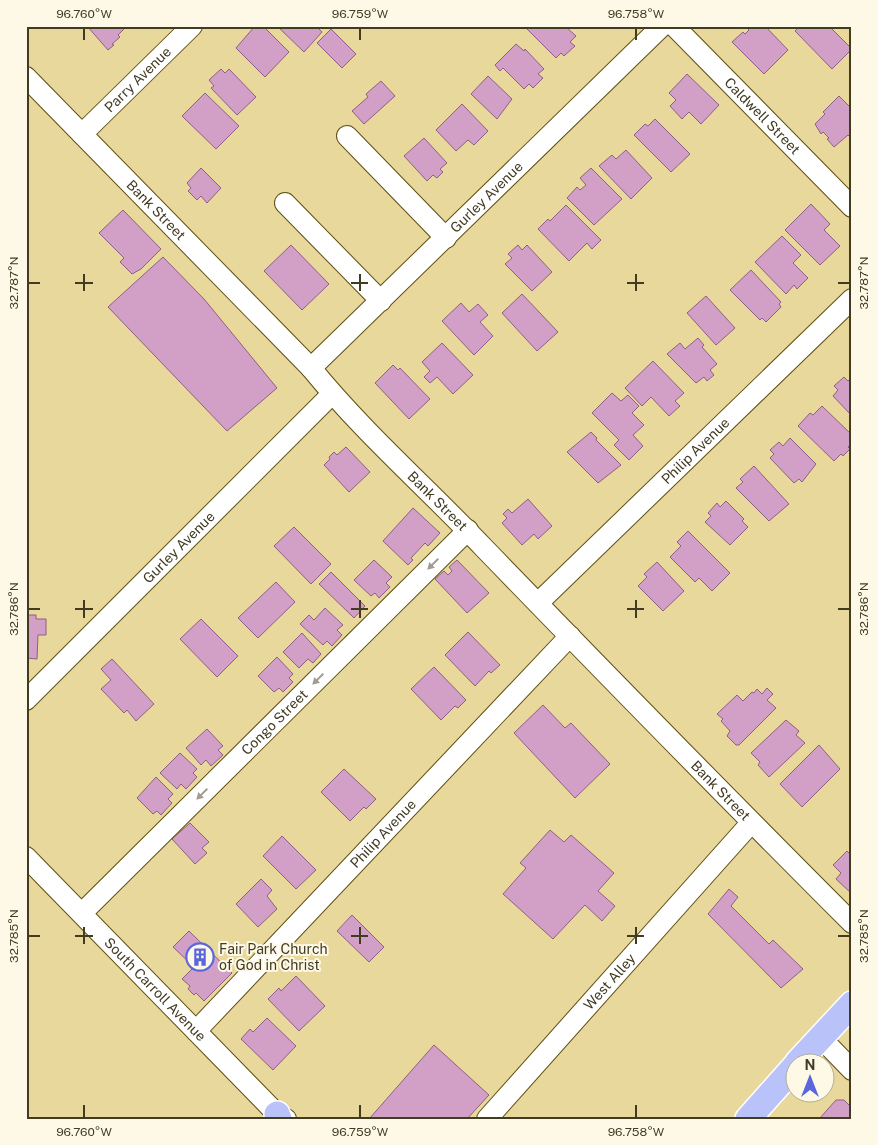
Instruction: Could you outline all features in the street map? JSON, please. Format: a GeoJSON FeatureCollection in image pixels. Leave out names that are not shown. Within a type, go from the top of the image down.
{"type":"FeatureCollection","features":[{"type":"Feature","properties":{"kind":"main road"},"geometry":{"type":"LineString","coordinates":[[808,1052],[852,1004]]}},
{"type":"Feature","properties":{"kind":"main road"},"geometry":{"type":"LineString","coordinates":[[738,1119],[755,1110],[786,1076]]}},
{"type":"Feature","properties":{"kind":"street","name":"Parry Avenue"},"geometry":{"type":"LineString","coordinates":[[82,134],[192,26]]}},
{"type":"Feature","properties":{"kind":"street","name":"Gurley Avenue"},"geometry":{"type":"LineString","coordinates":[[311,368],[662,26]]}},
{"type":"Feature","properties":{"kind":"street","name":"Caldwell Street"},"geometry":{"type":"LineString","coordinates":[[674,26],[852,207]]}},
{"type":"Feature","properties":{"kind":"street","name":"Bank Street"},"geometry":{"type":"LineString","coordinates":[[26,77],[311,368],[332,394],[468,530],[751,823],[852,924]]}},
{"type":"Feature","properties":{"kind":"street"},"geometry":{"type":"LineString","coordinates":[[347,136],[446,238]]}},
{"type":"Feature","properties":{"kind":"street"},"geometry":{"type":"LineString","coordinates":[[285,202],[381,301]]}},
{"type":"Feature","properties":{"kind":"street","name":"Philip Avenue"},"geometry":{"type":"LineString","coordinates":[[538,603],[852,299]]}},
{"type":"Feature","properties":{"kind":"street","name":"Gurley Avenue"},"geometry":{"type":"LineString","coordinates":[[26,700],[332,394]]}},
{"type":"Feature","properties":{"kind":"street","name":"Congo Street"},"geometry":{"type":"LineString","coordinates":[[82,913],[468,530]]}},
{"type":"Feature","properties":{"kind":"street","name":"Philip Avenue"},"geometry":{"type":"LineString","coordinates":[[196,1031],[570,636]]}},
{"type":"Feature","properties":{"kind":"street","name":"West Alley"},"geometry":{"type":"LineString","coordinates":[[487,1119],[751,823]]}},
{"type":"Feature","properties":{"kind":"street","name":"South Carroll Avenue"},"geometry":{"type":"LineString","coordinates":[[26,856],[281,1117]]}},
{"type":"Feature","properties":{"kind":"street"},"geometry":{"type":"LineString","coordinates":[[821,1038],[852,1070]]}},
{"type":"Feature","properties":{"kind":"building"},"geometry":{"type":"Polygon","coordinates":[[[87,26],[123,26],[125,28],[118,35],[120,37],[112,44],[114,45],[108,50],[87,26]]]}},
{"type":"Feature","properties":{"kind":"building"},"geometry":{"type":"Polygon","coordinates":[[[255,26],[263,26],[289,52],[265,77],[236,48],[255,26]]]}},
{"type":"Feature","properties":{"kind":"building"},"geometry":{"type":"Polygon","coordinates":[[[277,26],[316,26],[322,32],[304,52],[277,26]]]}},
{"type":"Feature","properties":{"kind":"building"},"geometry":{"type":"Polygon","coordinates":[[[524,26],[565,26],[576,36],[570,42],[575,46],[564,56],[561,53],[556,58],[524,26]]]}},
{"type":"Feature","properties":{"kind":"building"},"geometry":{"type":"Polygon","coordinates":[[[765,26],[788,50],[764,74],[732,42],[743,32],[745,34],[749,30],[746,27],[765,26]]]}},
{"type":"Feature","properties":{"kind":"building"},"geometry":{"type":"Polygon","coordinates":[[[800,26],[829,26],[852,49],[832,69],[795,31],[800,26]]]}},
{"type":"Feature","properties":{"kind":"building"},"geometry":{"type":"Polygon","coordinates":[[[331,29],[356,54],[342,68],[317,43],[331,29]]]}},
{"type":"Feature","properties":{"kind":"building"},"geometry":{"type":"Polygon","coordinates":[[[516,44],[524,51],[525,49],[544,69],[538,74],[543,78],[533,88],[529,84],[524,89],[503,68],[500,71],[495,65],[516,44]]]}},
{"type":"Feature","properties":{"kind":"building"},"geometry":{"type":"Polygon","coordinates":[[[221,69],[225,73],[229,69],[256,97],[237,115],[211,88],[214,86],[209,80],[221,69]]]}},
{"type":"Feature","properties":{"kind":"building"},"geometry":{"type":"Polygon","coordinates":[[[687,74],[719,105],[701,124],[689,112],[682,119],[670,106],[676,100],[669,93],[687,74]]]}},
{"type":"Feature","properties":{"kind":"building"},"geometry":{"type":"Polygon","coordinates":[[[488,76],[512,99],[497,119],[471,94],[488,76]]]}},
{"type":"Feature","properties":{"kind":"building"},"geometry":{"type":"Polygon","coordinates":[[[381,81],[395,96],[364,124],[352,111],[368,97],[366,94],[381,81]]]}},
{"type":"Feature","properties":{"kind":"building"},"geometry":{"type":"Polygon","coordinates":[[[205,93],[239,126],[216,149],[182,116],[205,93]]]}},
{"type":"Feature","properties":{"kind":"building"},"geometry":{"type":"Polygon","coordinates":[[[839,96],[852,109],[852,135],[850,137],[848,135],[834,147],[827,139],[829,138],[823,132],[821,134],[815,124],[825,114],[823,112],[839,96]]]}},
{"type":"Feature","properties":{"kind":"building"},"geometry":{"type":"Polygon","coordinates":[[[462,104],[488,131],[474,145],[468,140],[456,151],[436,130],[462,104]]]}},
{"type":"Feature","properties":{"kind":"building"},"geometry":{"type":"Polygon","coordinates":[[[655,119],[690,154],[671,172],[634,135],[645,124],[648,126],[655,119]]]}},
{"type":"Feature","properties":{"kind":"building"},"geometry":{"type":"Polygon","coordinates":[[[424,138],[447,163],[440,169],[443,172],[437,178],[433,175],[427,181],[404,156],[424,138]]]}},
{"type":"Feature","properties":{"kind":"building"},"geometry":{"type":"Polygon","coordinates":[[[626,150],[652,178],[631,199],[599,166],[612,155],[616,159],[626,150]]]}},
{"type":"Feature","properties":{"kind":"building"},"geometry":{"type":"Polygon","coordinates":[[[201,168],[221,188],[207,203],[201,196],[197,200],[188,191],[191,188],[187,183],[201,168]]]}},
{"type":"Feature","properties":{"kind":"building"},"geometry":{"type":"Polygon","coordinates":[[[591,168],[622,199],[594,225],[567,198],[577,187],[580,190],[586,185],[580,178],[591,168]]]}},
{"type":"Feature","properties":{"kind":"building"},"geometry":{"type":"Polygon","coordinates":[[[811,204],[830,224],[824,230],[840,246],[820,265],[785,230],[811,204]]]}},
{"type":"Feature","properties":{"kind":"building"},"geometry":{"type":"Polygon","coordinates":[[[566,205],[601,240],[592,249],[587,243],[569,261],[538,229],[548,219],[550,221],[566,205]]]}},
{"type":"Feature","properties":{"kind":"building"},"geometry":{"type":"Polygon","coordinates":[[[123,210],[161,249],[141,269],[132,274],[120,262],[124,258],[99,233],[123,210]]]}},
{"type":"Feature","properties":{"kind":"building"},"geometry":{"type":"Polygon","coordinates":[[[782,236],[801,255],[793,263],[808,278],[797,289],[794,285],[786,294],[755,262],[782,236]]]}},
{"type":"Feature","properties":{"kind":"building"},"geometry":{"type":"Polygon","coordinates":[[[291,245],[329,284],[302,310],[264,271],[291,245]]]}},
{"type":"Feature","properties":{"kind":"building"},"geometry":{"type":"Polygon","coordinates":[[[518,245],[522,250],[527,245],[552,272],[532,291],[505,264],[512,258],[508,254],[518,245]]]}},
{"type":"Feature","properties":{"kind":"building"},"geometry":{"type":"Polygon","coordinates":[[[163,257],[204,299],[277,388],[227,431],[108,307],[163,257]]]}},
{"type":"Feature","properties":{"kind":"building"},"geometry":{"type":"Polygon","coordinates":[[[751,270],[781,302],[779,304],[781,307],[766,322],[762,318],[760,320],[730,290],[751,270]]]}},
{"type":"Feature","properties":{"kind":"building"},"geometry":{"type":"Polygon","coordinates":[[[522,294],[558,332],[537,351],[502,313],[522,294]]]}},
{"type":"Feature","properties":{"kind":"building"},"geometry":{"type":"Polygon","coordinates":[[[706,296],[735,328],[716,345],[687,313],[706,296]]]}},
{"type":"Feature","properties":{"kind":"building"},"geometry":{"type":"Polygon","coordinates":[[[461,303],[469,312],[478,304],[488,315],[480,322],[493,336],[474,355],[442,321],[461,303]]]}},
{"type":"Feature","properties":{"kind":"building"},"geometry":{"type":"Polygon","coordinates":[[[698,338],[704,345],[702,347],[717,364],[710,370],[714,375],[707,381],[704,377],[696,383],[667,354],[680,343],[685,349],[698,338]]]}},
{"type":"Feature","properties":{"kind":"building"},"geometry":{"type":"Polygon","coordinates":[[[442,343],[473,375],[453,394],[437,377],[430,383],[424,377],[430,371],[422,362],[442,343]]]}},
{"type":"Feature","properties":{"kind":"building"},"geometry":{"type":"Polygon","coordinates":[[[653,361],[684,393],[675,401],[680,406],[669,416],[651,397],[642,406],[625,388],[653,361]]]}},
{"type":"Feature","properties":{"kind":"building"},"geometry":{"type":"Polygon","coordinates":[[[393,365],[398,370],[400,368],[430,399],[409,419],[375,383],[393,365]]]}},
{"type":"Feature","properties":{"kind":"building"},"geometry":{"type":"Polygon","coordinates":[[[844,377],[848,381],[852,377],[851,415],[833,396],[838,390],[834,386],[844,377]]]}},
{"type":"Feature","properties":{"kind":"building"},"geometry":{"type":"Polygon","coordinates":[[[612,393],[621,401],[628,395],[639,406],[632,413],[644,425],[633,435],[643,446],[629,460],[614,445],[619,440],[592,413],[612,393]]]}},
{"type":"Feature","properties":{"kind":"building"},"geometry":{"type":"Polygon","coordinates":[[[822,406],[852,435],[852,443],[848,447],[850,449],[834,461],[798,426],[810,413],[813,415],[822,406]]]}},
{"type":"Feature","properties":{"kind":"building"},"geometry":{"type":"Polygon","coordinates":[[[591,432],[597,438],[596,440],[621,465],[598,483],[567,452],[591,432]]]}},
{"type":"Feature","properties":{"kind":"building"},"geometry":{"type":"Polygon","coordinates":[[[790,438],[816,464],[802,482],[799,479],[794,483],[770,458],[774,454],[770,450],[779,442],[783,446],[790,438]]]}},
{"type":"Feature","properties":{"kind":"building"},"geometry":{"type":"Polygon","coordinates":[[[346,447],[370,472],[349,492],[324,465],[334,452],[337,455],[346,447]]]}},
{"type":"Feature","properties":{"kind":"building"},"geometry":{"type":"Polygon","coordinates":[[[754,466],[789,504],[769,521],[736,488],[743,482],[740,479],[754,466]]]}},
{"type":"Feature","properties":{"kind":"building"},"geometry":{"type":"Polygon","coordinates":[[[528,499],[552,526],[538,539],[534,534],[522,545],[502,523],[507,518],[503,514],[508,509],[512,513],[528,499]]]}},
{"type":"Feature","properties":{"kind":"building"},"geometry":{"type":"Polygon","coordinates":[[[726,501],[744,519],[742,521],[748,527],[730,545],[705,522],[711,516],[708,513],[717,503],[720,507],[726,501]]]}},
{"type":"Feature","properties":{"kind":"building"},"geometry":{"type":"Polygon","coordinates":[[[413,508],[440,533],[428,546],[425,543],[411,558],[413,560],[408,565],[383,541],[413,508]]]}},
{"type":"Feature","properties":{"kind":"building"},"geometry":{"type":"Polygon","coordinates":[[[294,527],[331,564],[311,584],[274,546],[294,527]]]}},
{"type":"Feature","properties":{"kind":"building"},"geometry":{"type":"Polygon","coordinates":[[[688,531],[730,573],[712,591],[699,578],[695,582],[670,557],[681,546],[677,542],[688,531]]]}},
{"type":"Feature","properties":{"kind":"building"},"geometry":{"type":"Polygon","coordinates":[[[374,560],[392,577],[386,583],[390,587],[379,598],[375,593],[371,596],[354,580],[374,560]]]}},
{"type":"Feature","properties":{"kind":"building"},"geometry":{"type":"Polygon","coordinates":[[[457,560],[489,593],[467,613],[435,579],[444,571],[448,575],[452,571],[449,567],[457,560]]]}},
{"type":"Feature","properties":{"kind":"building"},"geometry":{"type":"Polygon","coordinates":[[[657,562],[684,591],[663,611],[638,586],[647,577],[644,574],[657,562]]]}},
{"type":"Feature","properties":{"kind":"building"},"geometry":{"type":"Polygon","coordinates":[[[331,572],[365,606],[354,618],[319,584],[331,572]]]}},
{"type":"Feature","properties":{"kind":"building"},"geometry":{"type":"Polygon","coordinates":[[[276,582],[295,602],[258,638],[238,618],[276,582]]]}},
{"type":"Feature","properties":{"kind":"building"},"geometry":{"type":"Polygon","coordinates":[[[325,608],[343,625],[337,630],[342,635],[332,646],[327,641],[323,645],[300,624],[309,615],[314,620],[325,608]]]}},
{"type":"Feature","properties":{"kind":"building"},"geometry":{"type":"Polygon","coordinates":[[[26,615],[36,615],[36,619],[46,619],[46,635],[38,635],[37,659],[26,658],[26,615]]]}},
{"type":"Feature","properties":{"kind":"building"},"geometry":{"type":"Polygon","coordinates":[[[201,619],[238,656],[217,677],[180,639],[201,619]]]}},
{"type":"Feature","properties":{"kind":"building"},"geometry":{"type":"Polygon","coordinates":[[[468,632],[500,665],[491,673],[489,671],[475,686],[445,655],[468,632]]]}},
{"type":"Feature","properties":{"kind":"building"},"geometry":{"type":"Polygon","coordinates":[[[302,633],[321,654],[313,663],[308,659],[299,668],[283,652],[302,633]]]}},
{"type":"Feature","properties":{"kind":"building"},"geometry":{"type":"Polygon","coordinates":[[[277,657],[293,674],[289,678],[293,682],[283,692],[279,688],[274,692],[258,676],[277,657]]]}},
{"type":"Feature","properties":{"kind":"building"},"geometry":{"type":"Polygon","coordinates":[[[112,659],[154,704],[136,721],[127,710],[124,713],[101,689],[111,680],[101,669],[112,659]]]}},
{"type":"Feature","properties":{"kind":"building"},"geometry":{"type":"Polygon","coordinates":[[[434,667],[466,700],[458,708],[455,706],[441,720],[411,689],[434,667]]]}},
{"type":"Feature","properties":{"kind":"building"},"geometry":{"type":"Polygon","coordinates":[[[767,688],[773,694],[767,700],[776,708],[739,745],[736,745],[727,736],[730,731],[721,721],[723,719],[717,714],[737,695],[743,701],[757,689],[762,694],[767,688]]]}},
{"type":"Feature","properties":{"kind":"building"},"geometry":{"type":"Polygon","coordinates":[[[543,705],[565,728],[571,723],[610,764],[575,798],[514,733],[543,705]]]}},
{"type":"Feature","properties":{"kind":"building"},"geometry":{"type":"Polygon","coordinates":[[[786,720],[799,731],[796,735],[805,743],[769,777],[758,765],[760,762],[751,753],[786,720]]]}},
{"type":"Feature","properties":{"kind":"building"},"geometry":{"type":"Polygon","coordinates":[[[207,729],[223,746],[218,750],[223,755],[211,766],[206,760],[201,765],[186,748],[207,729]]]}},
{"type":"Feature","properties":{"kind":"building"},"geometry":{"type":"Polygon","coordinates":[[[819,745],[840,769],[802,807],[780,784],[819,745]]]}},
{"type":"Feature","properties":{"kind":"building"},"geometry":{"type":"Polygon","coordinates":[[[180,753],[197,769],[193,773],[197,777],[186,789],[181,784],[177,789],[160,773],[180,753]]]}},
{"type":"Feature","properties":{"kind":"building"},"geometry":{"type":"Polygon","coordinates":[[[344,769],[376,799],[366,809],[364,807],[350,821],[321,792],[344,769]]]}},
{"type":"Feature","properties":{"kind":"building"},"geometry":{"type":"Polygon","coordinates":[[[156,777],[173,794],[168,799],[172,803],[161,815],[157,811],[153,814],[137,798],[156,777]]]}},
{"type":"Feature","properties":{"kind":"building"},"geometry":{"type":"Polygon","coordinates":[[[190,823],[209,842],[202,848],[207,853],[195,864],[172,839],[190,823]]]}},
{"type":"Feature","properties":{"kind":"building"},"geometry":{"type":"Polygon","coordinates":[[[550,830],[564,842],[571,835],[614,873],[598,891],[615,906],[602,921],[585,905],[553,939],[503,894],[526,868],[520,863],[550,830]]]}},
{"type":"Feature","properties":{"kind":"building"},"geometry":{"type":"Polygon","coordinates":[[[282,836],[316,870],[296,889],[263,856],[282,836]]]}},
{"type":"Feature","properties":{"kind":"building"},"geometry":{"type":"Polygon","coordinates":[[[847,851],[852,856],[852,894],[836,879],[841,873],[833,865],[847,851]]]}},
{"type":"Feature","properties":{"kind":"building"},"geometry":{"type":"Polygon","coordinates":[[[261,879],[272,890],[267,896],[277,909],[258,927],[236,904],[261,879]]]}},
{"type":"Feature","properties":{"kind":"building"},"geometry":{"type":"Polygon","coordinates":[[[729,889],[738,897],[731,906],[769,944],[773,940],[803,969],[781,988],[708,914],[729,889]]]}},
{"type":"Feature","properties":{"kind":"building"},"geometry":{"type":"Polygon","coordinates":[[[352,915],[384,947],[369,962],[337,931],[352,915]]]}},
{"type":"Feature","properties":{"kind":"building","name":"Fair Park Church of God in Christ"},"geometry":{"type":"Polygon","coordinates":[[[189,931],[232,973],[204,1001],[196,993],[194,995],[188,989],[190,986],[182,979],[194,967],[173,947],[189,931]]]}},
{"type":"Feature","properties":{"kind":"building"},"geometry":{"type":"Polygon","coordinates":[[[296,976],[325,1006],[299,1031],[268,999],[279,988],[281,991],[296,976]]]}},
{"type":"Feature","properties":{"kind":"building"},"geometry":{"type":"Polygon","coordinates":[[[267,1018],[296,1046],[273,1070],[241,1039],[250,1029],[253,1032],[267,1018]]]}},
{"type":"Feature","properties":{"kind":"building"},"geometry":{"type":"Polygon","coordinates":[[[434,1045],[489,1095],[467,1119],[369,1119],[434,1045]]]}},
{"type":"Feature","properties":{"kind":"building"},"geometry":{"type":"Polygon","coordinates":[[[836,1100],[844,1100],[852,1108],[852,1119],[819,1119],[836,1100]]]}},
{"type":"Feature","properties":{"kind":"place","name":"Fair Park Church of God in Christ"},"geometry":{"type":"Point","coordinates":[200,957]}}]}
